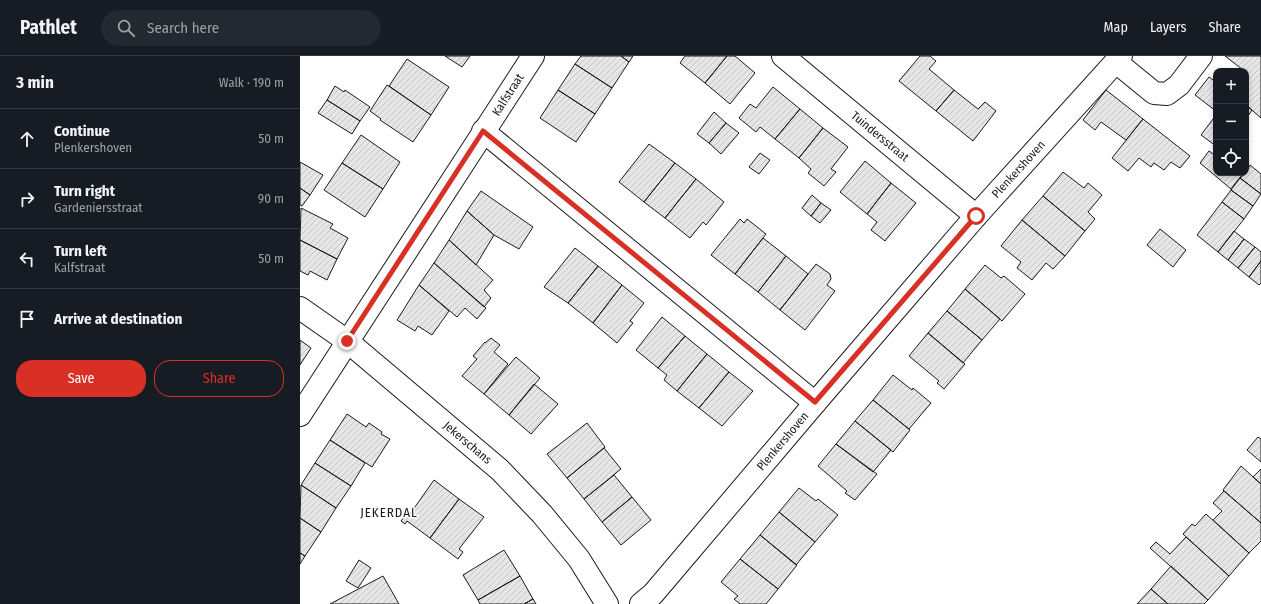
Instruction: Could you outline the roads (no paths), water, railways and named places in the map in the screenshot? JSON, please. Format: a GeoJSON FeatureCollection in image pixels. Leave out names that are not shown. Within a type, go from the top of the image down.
{"type":"FeatureCollection","features":[{"type":"Feature","properties":{"kind":"street","name":"Kalfstraat"},"geometry":{"type":"LineString","coordinates":[[300,414],[533,56]]}},
{"type":"Feature","properties":{"kind":"street","name":"Tuindersstraat"},"geometry":{"type":"LineString","coordinates":[[783,56],[976,216]]}},
{"type":"Feature","properties":{"kind":"street","name":"Plenkershoven"},"geometry":{"type":"LineString","coordinates":[[641,604],[653,594],[815,402],[976,216],[1119,59],[1154,93],[1167,94],[1179,85],[1201,56]]}},
{"type":"Feature","properties":{"kind":"street"},"geometry":{"type":"LineString","coordinates":[[483,131],[815,402]]}},
{"type":"Feature","properties":{"kind":"street","name":"Jekerschans"},"geometry":{"type":"LineString","coordinates":[[300,308],[347,341],[500,470],[542,514],[579,559],[607,604]]}},
{"type":"Feature","properties":{"kind":"district","name":"JEKERDAL"},"geometry":{"type":"Point","coordinates":[389,512]}}]}
